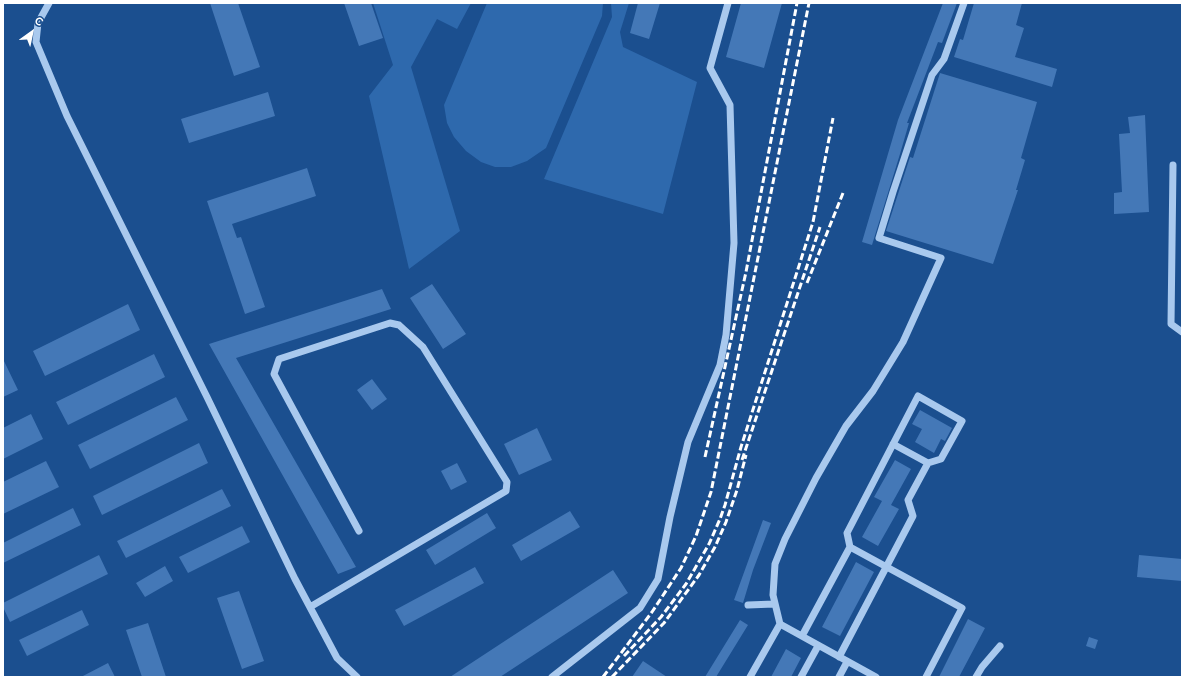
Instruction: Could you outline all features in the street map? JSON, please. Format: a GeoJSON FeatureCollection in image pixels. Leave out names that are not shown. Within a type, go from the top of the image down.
{"type":"FeatureCollection","features":[{"type":"Feature","properties":{"kind":"street"},"geometry":{"type":"LineString","coordinates":[[48,3],[38,23],[36,42],[64,110],[310,607],[337,658],[357,677]]}},
{"type":"Feature","properties":{"kind":"street"},"geometry":{"type":"LineString","coordinates":[[552,677],[640,608],[658,579],[670,517],[688,442],[720,365],[726,335],[734,243],[731,113],[730,105],[710,68],[728,3]]}},
{"type":"Feature","properties":{"kind":"street"},"geometry":{"type":"LineString","coordinates":[[876,677],[780,624],[774,604],[775,564],[785,539],[816,478],[846,426],[872,391],[903,342],[941,258],[879,238],[932,74],[944,59],[964,3]]}},
{"type":"Feature","properties":{"kind":"street"},"geometry":{"type":"LineString","coordinates":[[1173,165],[1171,324],[1182,332]]}},
{"type":"Feature","properties":{"kind":"street"},"geometry":{"type":"LineString","coordinates":[[310,607],[506,491],[507,482],[423,347],[399,325],[390,323],[279,359],[274,374],[359,531]]}},
{"type":"Feature","properties":{"kind":"street"},"geometry":{"type":"LineString","coordinates":[[802,636],[850,547],[847,533],[893,444],[918,396],[962,421],[942,459],[928,463],[893,444]]}},
{"type":"Feature","properties":{"kind":"street"},"geometry":{"type":"LineString","coordinates":[[839,657],[913,516],[908,500],[928,463]]}},
{"type":"Feature","properties":{"kind":"street"},"geometry":{"type":"LineString","coordinates":[[850,547],[962,608],[926,677]]}},
{"type":"Feature","properties":{"kind":"street"},"geometry":{"type":"LineString","coordinates":[[748,605],[774,604]]}},
{"type":"Feature","properties":{"kind":"street"},"geometry":{"type":"LineString","coordinates":[[750,677],[780,624]]}},
{"type":"Feature","properties":{"kind":"street"},"geometry":{"type":"LineString","coordinates":[[801,677],[818,646]]}},
{"type":"Feature","properties":{"kind":"street"},"geometry":{"type":"LineString","coordinates":[[976,677],[982,667],[1000,646]]}},
{"type":"Feature","properties":{"kind":"street"},"geometry":{"type":"LineString","coordinates":[[839,677],[847,662]]}},
{"type":"Feature","properties":{"kind":"shaded area"},"geometry":{"type":"Polygon","coordinates":[[[373,3],[471,3],[457,29],[437,19],[411,67],[460,231],[409,269],[369,96],[393,65],[373,3]]]}},
{"type":"Feature","properties":{"kind":"shaded area"},"geometry":{"type":"Polygon","coordinates":[[[487,3],[603,3],[602,16],[546,148],[527,161],[511,167],[495,167],[481,162],[466,151],[454,137],[447,123],[444,105],[487,3]]]}},
{"type":"Feature","properties":{"kind":"shaded area"},"geometry":{"type":"Polygon","coordinates":[[[611,3],[629,3],[620,32],[623,47],[697,82],[663,214],[544,179],[612,17],[611,3]]]}},
{"type":"Feature","properties":{"kind":"building"},"geometry":{"type":"Polygon","coordinates":[[[210,3],[238,3],[260,67],[234,76],[210,3]]]}},
{"type":"Feature","properties":{"kind":"building"},"geometry":{"type":"Polygon","coordinates":[[[344,3],[371,3],[383,38],[359,46],[344,3]]]}},
{"type":"Feature","properties":{"kind":"building"},"geometry":{"type":"Polygon","coordinates":[[[638,3],[660,3],[649,39],[630,33],[638,3]]]}},
{"type":"Feature","properties":{"kind":"building"},"geometry":{"type":"Polygon","coordinates":[[[741,3],[782,3],[764,68],[726,57],[741,3]]]}},
{"type":"Feature","properties":{"kind":"building"},"geometry":{"type":"Polygon","coordinates":[[[943,3],[957,3],[942,43],[938,42],[907,123],[909,123],[872,245],[862,242],[898,120],[943,3]]]}},
{"type":"Feature","properties":{"kind":"building"},"geometry":{"type":"Polygon","coordinates":[[[974,3],[1022,3],[1016,25],[1024,28],[1015,57],[1057,69],[1052,87],[954,57],[960,39],[963,40],[974,3]]]}},
{"type":"Feature","properties":{"kind":"building"},"geometry":{"type":"Polygon","coordinates":[[[940,73],[1037,102],[1021,158],[1025,160],[1016,190],[1018,190],[993,264],[886,231],[910,157],[913,158],[940,73]]]}},
{"type":"Feature","properties":{"kind":"building"},"geometry":{"type":"Polygon","coordinates":[[[268,92],[275,116],[189,143],[181,119],[268,92]]]}},
{"type":"Feature","properties":{"kind":"building"},"geometry":{"type":"Polygon","coordinates":[[[1145,115],[1149,212],[1114,214],[1114,193],[1122,192],[1119,134],[1130,133],[1128,117],[1145,115]]]}},
{"type":"Feature","properties":{"kind":"building"},"geometry":{"type":"Polygon","coordinates":[[[307,168],[316,196],[232,224],[237,238],[241,237],[265,307],[245,314],[207,201],[307,168]]]}},
{"type":"Feature","properties":{"kind":"building"},"geometry":{"type":"Polygon","coordinates":[[[432,284],[466,334],[443,349],[410,298],[432,284]]]}},
{"type":"Feature","properties":{"kind":"building"},"geometry":{"type":"Polygon","coordinates":[[[382,289],[391,309],[236,358],[356,567],[338,574],[209,344],[382,289]]]}},
{"type":"Feature","properties":{"kind":"building"},"geometry":{"type":"Polygon","coordinates":[[[128,304],[140,330],[45,376],[33,351],[128,304]]]}},
{"type":"Feature","properties":{"kind":"building"},"geometry":{"type":"Polygon","coordinates":[[[154,354],[165,377],[68,425],[56,402],[154,354]]]}},
{"type":"Feature","properties":{"kind":"building"},"geometry":{"type":"Polygon","coordinates":[[[3,359],[18,390],[3,397],[3,359]]]}},
{"type":"Feature","properties":{"kind":"building"},"geometry":{"type":"Polygon","coordinates":[[[372,379],[387,399],[372,410],[357,390],[372,379]]]}},
{"type":"Feature","properties":{"kind":"building"},"geometry":{"type":"Polygon","coordinates":[[[176,397],[188,420],[90,469],[78,445],[176,397]]]}},
{"type":"Feature","properties":{"kind":"building"},"geometry":{"type":"Polygon","coordinates":[[[920,410],[952,428],[945,441],[941,439],[934,453],[915,442],[922,429],[912,424],[920,410]]]}},
{"type":"Feature","properties":{"kind":"building"},"geometry":{"type":"Polygon","coordinates":[[[31,414],[43,439],[3,459],[3,428],[31,414]]]}},
{"type":"Feature","properties":{"kind":"building"},"geometry":{"type":"Polygon","coordinates":[[[537,428],[552,460],[519,475],[504,444],[537,428]]]}},
{"type":"Feature","properties":{"kind":"building"},"geometry":{"type":"Polygon","coordinates":[[[199,443],[208,463],[102,515],[93,496],[199,443]]]}},
{"type":"Feature","properties":{"kind":"building"},"geometry":{"type":"Polygon","coordinates":[[[895,460],[911,469],[891,505],[899,509],[878,546],[862,537],[882,501],[874,497],[895,460]]]}},
{"type":"Feature","properties":{"kind":"building"},"geometry":{"type":"Polygon","coordinates":[[[46,461],[59,487],[3,514],[3,482],[46,461]]]}},
{"type":"Feature","properties":{"kind":"building"},"geometry":{"type":"Polygon","coordinates":[[[457,463],[467,482],[451,490],[441,471],[457,463]]]}},
{"type":"Feature","properties":{"kind":"building"},"geometry":{"type":"Polygon","coordinates":[[[222,489],[231,506],[126,558],[117,541],[222,489]]]}},
{"type":"Feature","properties":{"kind":"building"},"geometry":{"type":"Polygon","coordinates":[[[73,508],[81,525],[3,563],[3,543],[73,508]]]}},
{"type":"Feature","properties":{"kind":"building"},"geometry":{"type":"Polygon","coordinates":[[[570,511],[580,527],[521,561],[512,545],[570,511]]]}},
{"type":"Feature","properties":{"kind":"building"},"geometry":{"type":"Polygon","coordinates":[[[487,513],[496,528],[435,565],[426,550],[487,513]]]}},
{"type":"Feature","properties":{"kind":"building"},"geometry":{"type":"Polygon","coordinates":[[[763,520],[771,523],[753,570],[743,603],[734,600],[763,520]]]}},
{"type":"Feature","properties":{"kind":"building"},"geometry":{"type":"Polygon","coordinates":[[[242,526],[250,542],[188,573],[179,557],[242,526]]]}},
{"type":"Feature","properties":{"kind":"building"},"geometry":{"type":"Polygon","coordinates":[[[99,555],[108,574],[10,622],[3,607],[3,603],[99,555]]]}},
{"type":"Feature","properties":{"kind":"building"},"geometry":{"type":"Polygon","coordinates":[[[1139,555],[1182,559],[1182,581],[1137,577],[1139,555]]]}},
{"type":"Feature","properties":{"kind":"building"},"geometry":{"type":"Polygon","coordinates":[[[856,562],[874,572],[840,636],[822,627],[856,562]]]}},
{"type":"Feature","properties":{"kind":"building"},"geometry":{"type":"Polygon","coordinates":[[[165,566],[173,581],[145,597],[136,583],[165,566]]]}},
{"type":"Feature","properties":{"kind":"building"},"geometry":{"type":"Polygon","coordinates":[[[475,567],[484,583],[404,626],[395,610],[475,567]]]}},
{"type":"Feature","properties":{"kind":"building"},"geometry":{"type":"Polygon","coordinates":[[[613,570],[628,593],[500,677],[450,677],[613,570]]]}},
{"type":"Feature","properties":{"kind":"building"},"geometry":{"type":"Polygon","coordinates":[[[239,591],[264,661],[242,669],[217,598],[239,591]]]}},
{"type":"Feature","properties":{"kind":"building"},"geometry":{"type":"Polygon","coordinates":[[[82,610],[89,625],[27,656],[19,640],[82,610]]]}},
{"type":"Feature","properties":{"kind":"building"},"geometry":{"type":"Polygon","coordinates":[[[968,619],[985,628],[959,677],[939,677],[968,619]]]}},
{"type":"Feature","properties":{"kind":"building"},"geometry":{"type":"Polygon","coordinates":[[[740,620],[748,625],[716,677],[705,677],[740,620]]]}},
{"type":"Feature","properties":{"kind":"building"},"geometry":{"type":"Polygon","coordinates":[[[148,623],[166,677],[142,677],[126,630],[148,623]]]}},
{"type":"Feature","properties":{"kind":"building"},"geometry":{"type":"Polygon","coordinates":[[[1089,637],[1098,640],[1095,649],[1086,646],[1089,637]]]}},
{"type":"Feature","properties":{"kind":"building"},"geometry":{"type":"Polygon","coordinates":[[[786,649],[801,658],[791,677],[771,677],[786,649]]]}},
{"type":"Feature","properties":{"kind":"building"},"geometry":{"type":"Polygon","coordinates":[[[643,661],[667,677],[632,677],[643,661]]]}},
{"type":"Feature","properties":{"kind":"building"},"geometry":{"type":"Polygon","coordinates":[[[108,663],[115,677],[81,677],[108,663]]]}},
{"type":"Feature","properties":{"kind":"railway"},"geometry":{"type":"LineString","coordinates":[[705,457],[746,272],[797,3]]}},
{"type":"Feature","properties":{"kind":"railway"},"geometry":{"type":"LineString","coordinates":[[603,677],[652,612],[681,568],[696,536],[711,492],[809,3]]}},
{"type":"Feature","properties":{"kind":"railway"},"geometry":{"type":"LineString","coordinates":[[624,656],[661,617],[686,584],[709,544],[720,519],[741,447],[813,222],[833,118]]}},
{"type":"Feature","properties":{"kind":"railway"},"geometry":{"type":"LineString","coordinates":[[807,283],[843,193]]}},
{"type":"Feature","properties":{"kind":"railway"},"geometry":{"type":"LineString","coordinates":[[742,460],[820,227]]}},
{"type":"Feature","properties":{"kind":"railway"},"geometry":{"type":"LineString","coordinates":[[612,677],[664,623],[699,575],[715,547],[726,522],[737,490],[746,455]]}}]}
